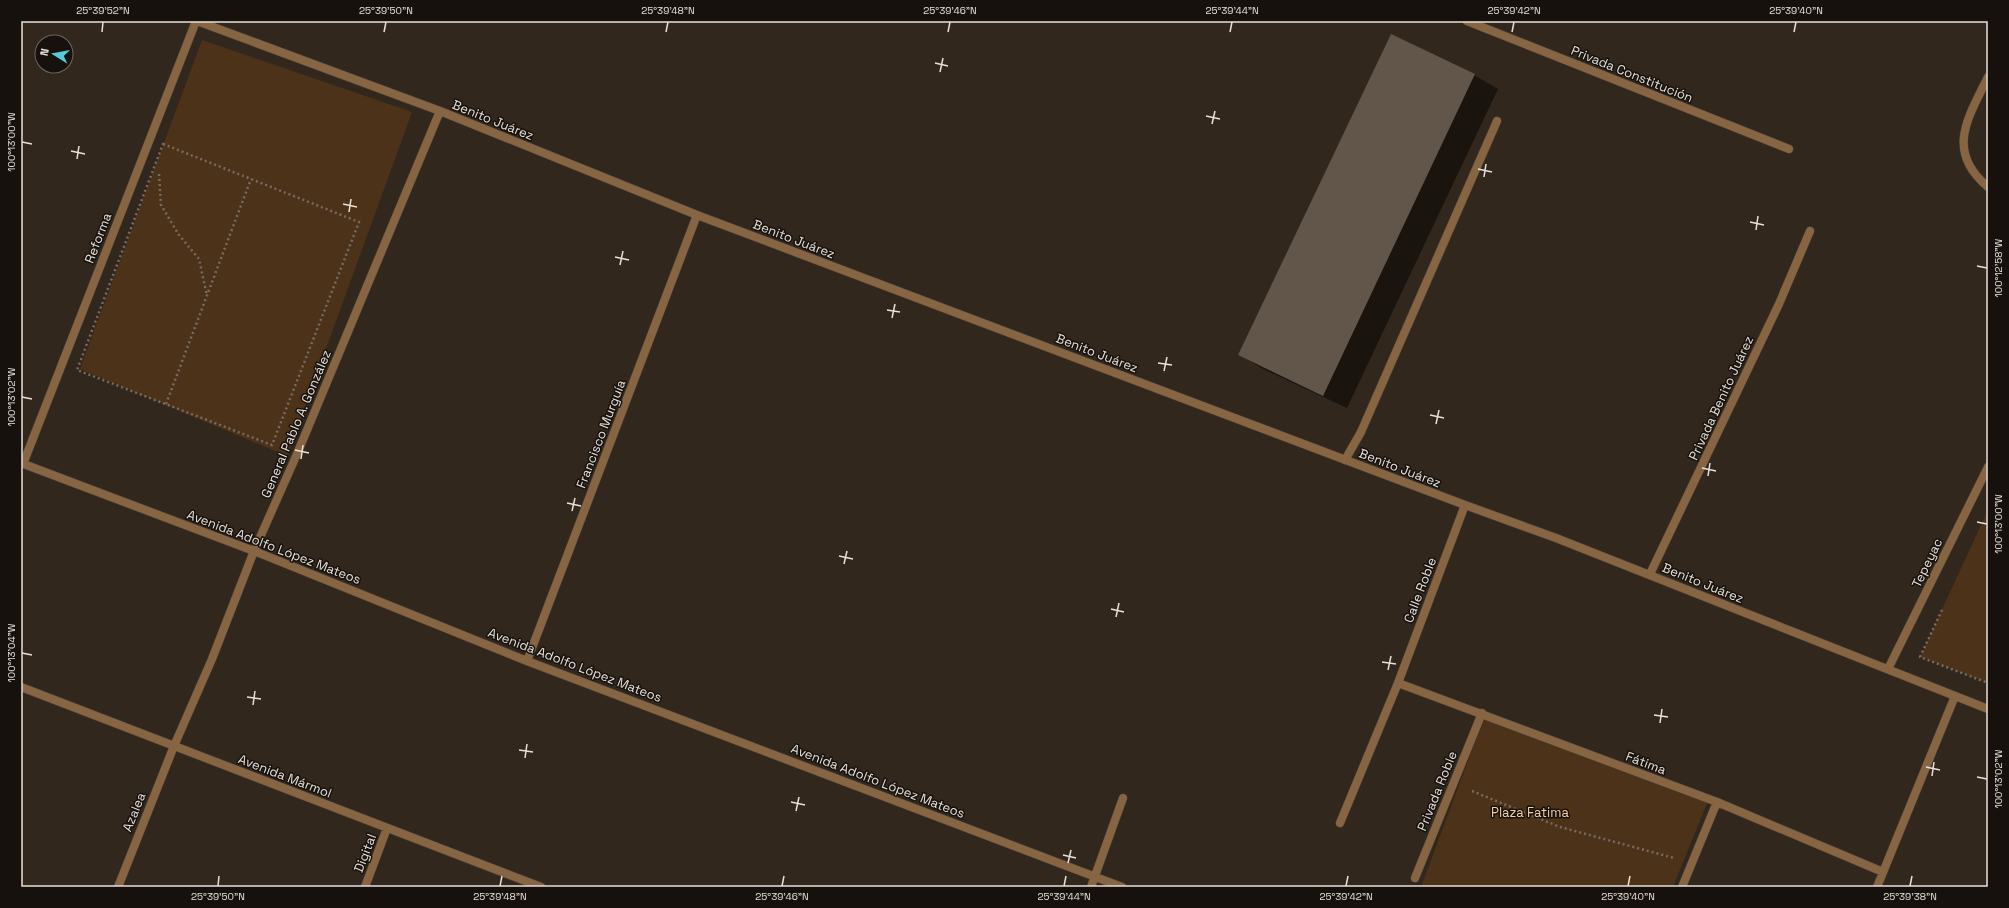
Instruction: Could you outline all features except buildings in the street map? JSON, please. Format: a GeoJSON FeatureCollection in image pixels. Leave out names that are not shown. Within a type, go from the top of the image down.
{"type":"FeatureCollection","features":[{"type":"Feature","properties":{"kind":"street","name":"Benito Juárez"},"geometry":{"type":"LineString","coordinates":[[196,21],[440,111],[697,215],[1650,574],[1988,709]]}},
{"type":"Feature","properties":{"kind":"street","name":"Reforma"},"geometry":{"type":"LineString","coordinates":[[22,463],[196,21]]}},
{"type":"Feature","properties":{"kind":"street","name":"Privada Constitución"},"geometry":{"type":"LineString","coordinates":[[1467,21],[1789,149]]}},
{"type":"Feature","properties":{"kind":"street"},"geometry":{"type":"LineString","coordinates":[[1988,77],[1969,116],[1964,138],[1965,158],[1977,178],[1988,187]]}},
{"type":"Feature","properties":{"kind":"street","name":"General Pablo A. González"},"geometry":{"type":"LineString","coordinates":[[174,746],[212,659],[254,550],[300,447],[440,111]]}},
{"type":"Feature","properties":{"kind":"street"},"geometry":{"type":"LineString","coordinates":[[1345,460],[1361,432],[1497,121]]}},
{"type":"Feature","properties":{"kind":"street","name":"Francisco Murguía"},"geometry":{"type":"LineString","coordinates":[[527,661],[697,215]]}},
{"type":"Feature","properties":{"kind":"street","name":"Privada Benito Juárez"},"geometry":{"type":"LineString","coordinates":[[1650,574],[1779,304],[1810,231]]}},
{"type":"Feature","properties":{"kind":"street","name":"Avenida Adolfo López Mateos"},"geometry":{"type":"LineString","coordinates":[[22,463],[254,550],[527,661],[1122,887]]}},
{"type":"Feature","properties":{"kind":"street","name":"Tepeyac"},"geometry":{"type":"LineString","coordinates":[[1888,669],[1988,467]]}},
{"type":"Feature","properties":{"kind":"street","name":"Calle Roble"},"geometry":{"type":"LineString","coordinates":[[1398,683],[1465,505]]}},
{"type":"Feature","properties":{"kind":"street"},"geometry":{"type":"LineString","coordinates":[[1340,823],[1398,683]]}},
{"type":"Feature","properties":{"kind":"street","name":"Fátima"},"geometry":{"type":"LineString","coordinates":[[1398,683],[1482,713],[1717,802],[1883,872]]}},
{"type":"Feature","properties":{"kind":"street","name":"Avenida Mármol"},"geometry":{"type":"LineString","coordinates":[[21,687],[541,887]]}},
{"type":"Feature","properties":{"kind":"street"},"geometry":{"type":"LineString","coordinates":[[1877,887],[1955,696]]}},
{"type":"Feature","properties":{"kind":"street","name":"Privada Roble"},"geometry":{"type":"LineString","coordinates":[[1415,878],[1482,713]]}},
{"type":"Feature","properties":{"kind":"street","name":"Azalea"},"geometry":{"type":"LineString","coordinates":[[118,887],[174,746]]}},
{"type":"Feature","properties":{"kind":"street"},"geometry":{"type":"LineString","coordinates":[[1091,887],[1123,798]]}},
{"type":"Feature","properties":{"kind":"street"},"geometry":{"type":"LineString","coordinates":[[1682,887],[1717,802]]}},
{"type":"Feature","properties":{"kind":"street","name":"Digital"},"geometry":{"type":"LineString","coordinates":[[365,887],[387,828]]}},
{"type":"Feature","properties":{"kind":"path"},"geometry":{"type":"LineString","coordinates":[[163,144],[251,180],[359,222],[272,445],[77,370],[163,144]]}},
{"type":"Feature","properties":{"kind":"path"},"geometry":{"type":"LineString","coordinates":[[157,159],[161,205],[179,236],[199,258],[207,296]]}},
{"type":"Feature","properties":{"kind":"path"},"geometry":{"type":"LineString","coordinates":[[166,404],[251,180]]}},
{"type":"Feature","properties":{"kind":"path"},"geometry":{"type":"LineString","coordinates":[[1920,657],[1988,683]]}},
{"type":"Feature","properties":{"kind":"path"},"geometry":{"type":"LineString","coordinates":[[1453,783],[1560,827],[1692,863]]}},
{"type":"Feature","properties":{"kind":"green space"},"geometry":{"type":"Polygon","coordinates":[[[202,40],[412,112],[287,456],[80,369],[202,40]]]}},
{"type":"Feature","properties":{"kind":"green space"},"geometry":{"type":"Polygon","coordinates":[[[1988,510],[1988,683],[1920,657],[1988,510]]]}},
{"type":"Feature","properties":{"kind":"green space","name":"Plaza Fatima"},"geometry":{"type":"Polygon","coordinates":[[[1488,713],[1708,801],[1673,887],[1421,887],[1478,734],[1488,713]]]}}]}
